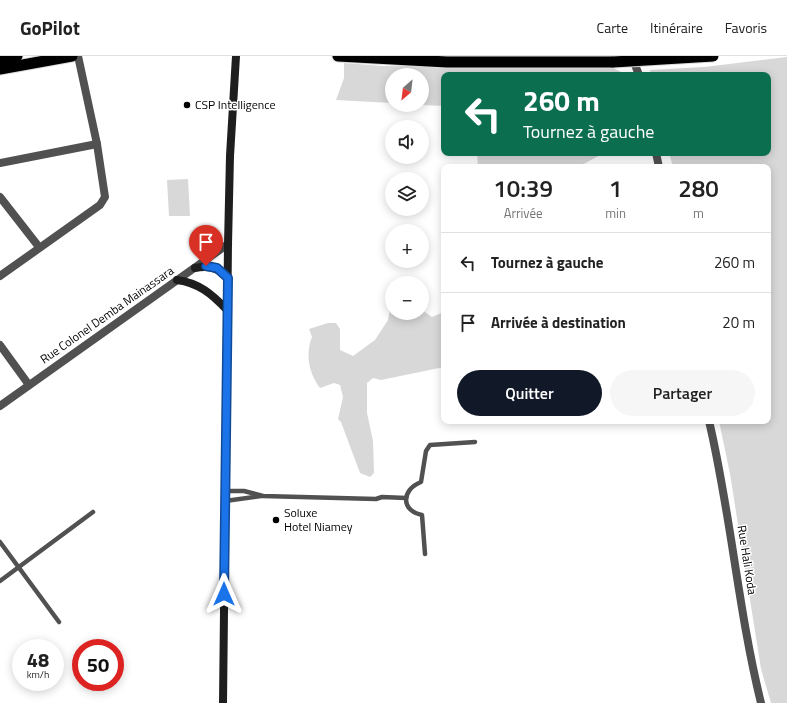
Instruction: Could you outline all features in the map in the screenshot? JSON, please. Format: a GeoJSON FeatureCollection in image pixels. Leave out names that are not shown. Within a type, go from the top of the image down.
{"type":"FeatureCollection","features":[{"type":"Feature","properties":{"kind":"highway"},"geometry":{"type":"LineString","coordinates":[[0,59],[17,56]]}},
{"type":"Feature","properties":{"kind":"highway"},"geometry":{"type":"LineString","coordinates":[[0,69],[72,56]]}},
{"type":"Feature","properties":{"kind":"highway"},"geometry":{"type":"LineString","coordinates":[[338,56],[446,62],[550,59],[613,62],[713,56]]}},
{"type":"Feature","properties":{"kind":"main road"},"geometry":{"type":"LineString","coordinates":[[223,703],[224,501],[228,244],[230,156],[236,56]]}},
{"type":"Feature","properties":{"kind":"main road"},"geometry":{"type":"LineString","coordinates":[[195,268],[206,266],[217,268],[228,278]]}},
{"type":"Feature","properties":{"kind":"main road"},"geometry":{"type":"LineString","coordinates":[[177,280],[193,283],[207,290],[227,310]]}},
{"type":"Feature","properties":{"kind":"street"},"geometry":{"type":"LineString","coordinates":[[0,276],[103,201],[105,198],[97,144],[78,56]]}},
{"type":"Feature","properties":{"kind":"street"},"geometry":{"type":"LineString","coordinates":[[632,56],[638,72]]}},
{"type":"Feature","properties":{"kind":"street"},"geometry":{"type":"LineString","coordinates":[[0,163],[97,144]]}},
{"type":"Feature","properties":{"kind":"street"},"geometry":{"type":"LineString","coordinates":[[0,197],[39,247]]}},
{"type":"Feature","properties":{"kind":"street","name":"Rue Colonel Demba Mainassara"},"geometry":{"type":"LineString","coordinates":[[0,406],[228,244]]}},
{"type":"Feature","properties":{"kind":"street"},"geometry":{"type":"LineString","coordinates":[[0,345],[29,385]]}},
{"type":"Feature","properties":{"kind":"street","name":"Rue Hali Koda"},"geometry":{"type":"LineString","coordinates":[[710,424],[719,463],[752,667],[761,703]]}},
{"type":"Feature","properties":{"kind":"lane"},"geometry":{"type":"LineString","coordinates":[[425,554],[422,515],[411,510],[406,498],[408,491],[413,485],[421,482],[426,451],[430,445],[475,442]]}},
{"type":"Feature","properties":{"kind":"lane"},"geometry":{"type":"LineString","coordinates":[[225,492],[244,491],[263,496]]}},
{"type":"Feature","properties":{"kind":"lane"},"geometry":{"type":"LineString","coordinates":[[224,501],[263,496],[376,499],[382,497],[406,498]]}},
{"type":"Feature","properties":{"kind":"lane"},"geometry":{"type":"LineString","coordinates":[[0,581],[93,512]]}},
{"type":"Feature","properties":{"kind":"lane"},"geometry":{"type":"LineString","coordinates":[[0,542],[59,622]]}},
{"type":"Feature","properties":{"kind":"shaded area"},"geometry":{"type":"Polygon","coordinates":[[[787,57],[787,703],[771,703],[761,669],[730,474],[720,424],[771,424],[771,164],[672,164],[670,156],[771,156],[771,72],[650,72],[650,70],[704,67],[787,57]]]}},
{"type":"Feature","properties":{"kind":"shaded area"},"geometry":{"type":"Polygon","coordinates":[[[344,63],[383,66],[611,67],[621,72],[441,72],[441,106],[429,105],[429,68],[385,68],[385,103],[336,100],[344,78],[344,63]]]}},
{"type":"Feature","properties":{"kind":"shaded area"},"geometry":{"type":"Polygon","coordinates":[[[477,156],[598,156],[584,164],[478,164],[477,156]]]}},
{"type":"Feature","properties":{"kind":"shaded area"},"geometry":{"type":"Polygon","coordinates":[[[188,179],[190,216],[169,216],[167,180],[188,179]]]}},
{"type":"Feature","properties":{"kind":"shaded area"},"geometry":{"type":"Polygon","coordinates":[[[441,313],[441,368],[381,380],[373,378],[367,383],[367,413],[373,441],[374,473],[370,477],[360,473],[341,422],[338,419],[343,397],[340,385],[334,383],[320,388],[313,376],[309,364],[309,350],[312,337],[309,329],[328,323],[336,323],[340,329],[340,350],[353,356],[375,340],[388,320],[429,320],[429,315],[432,317],[441,313]]]}},
{"type":"Feature","properties":{"kind":"place","name":"CSP Intelligence"},"geometry":{"type":"Point","coordinates":[187,105]}},
{"type":"Feature","properties":{"kind":"place","name":"Soluxe Hotel Niamey"},"geometry":{"type":"Point","coordinates":[276,520]}},
{"type":"Feature","properties":{"kind":"route"},"geometry":{"type":"LineString","coordinates":[[206,266],[217,268],[228,278],[224,594]]}}]}
